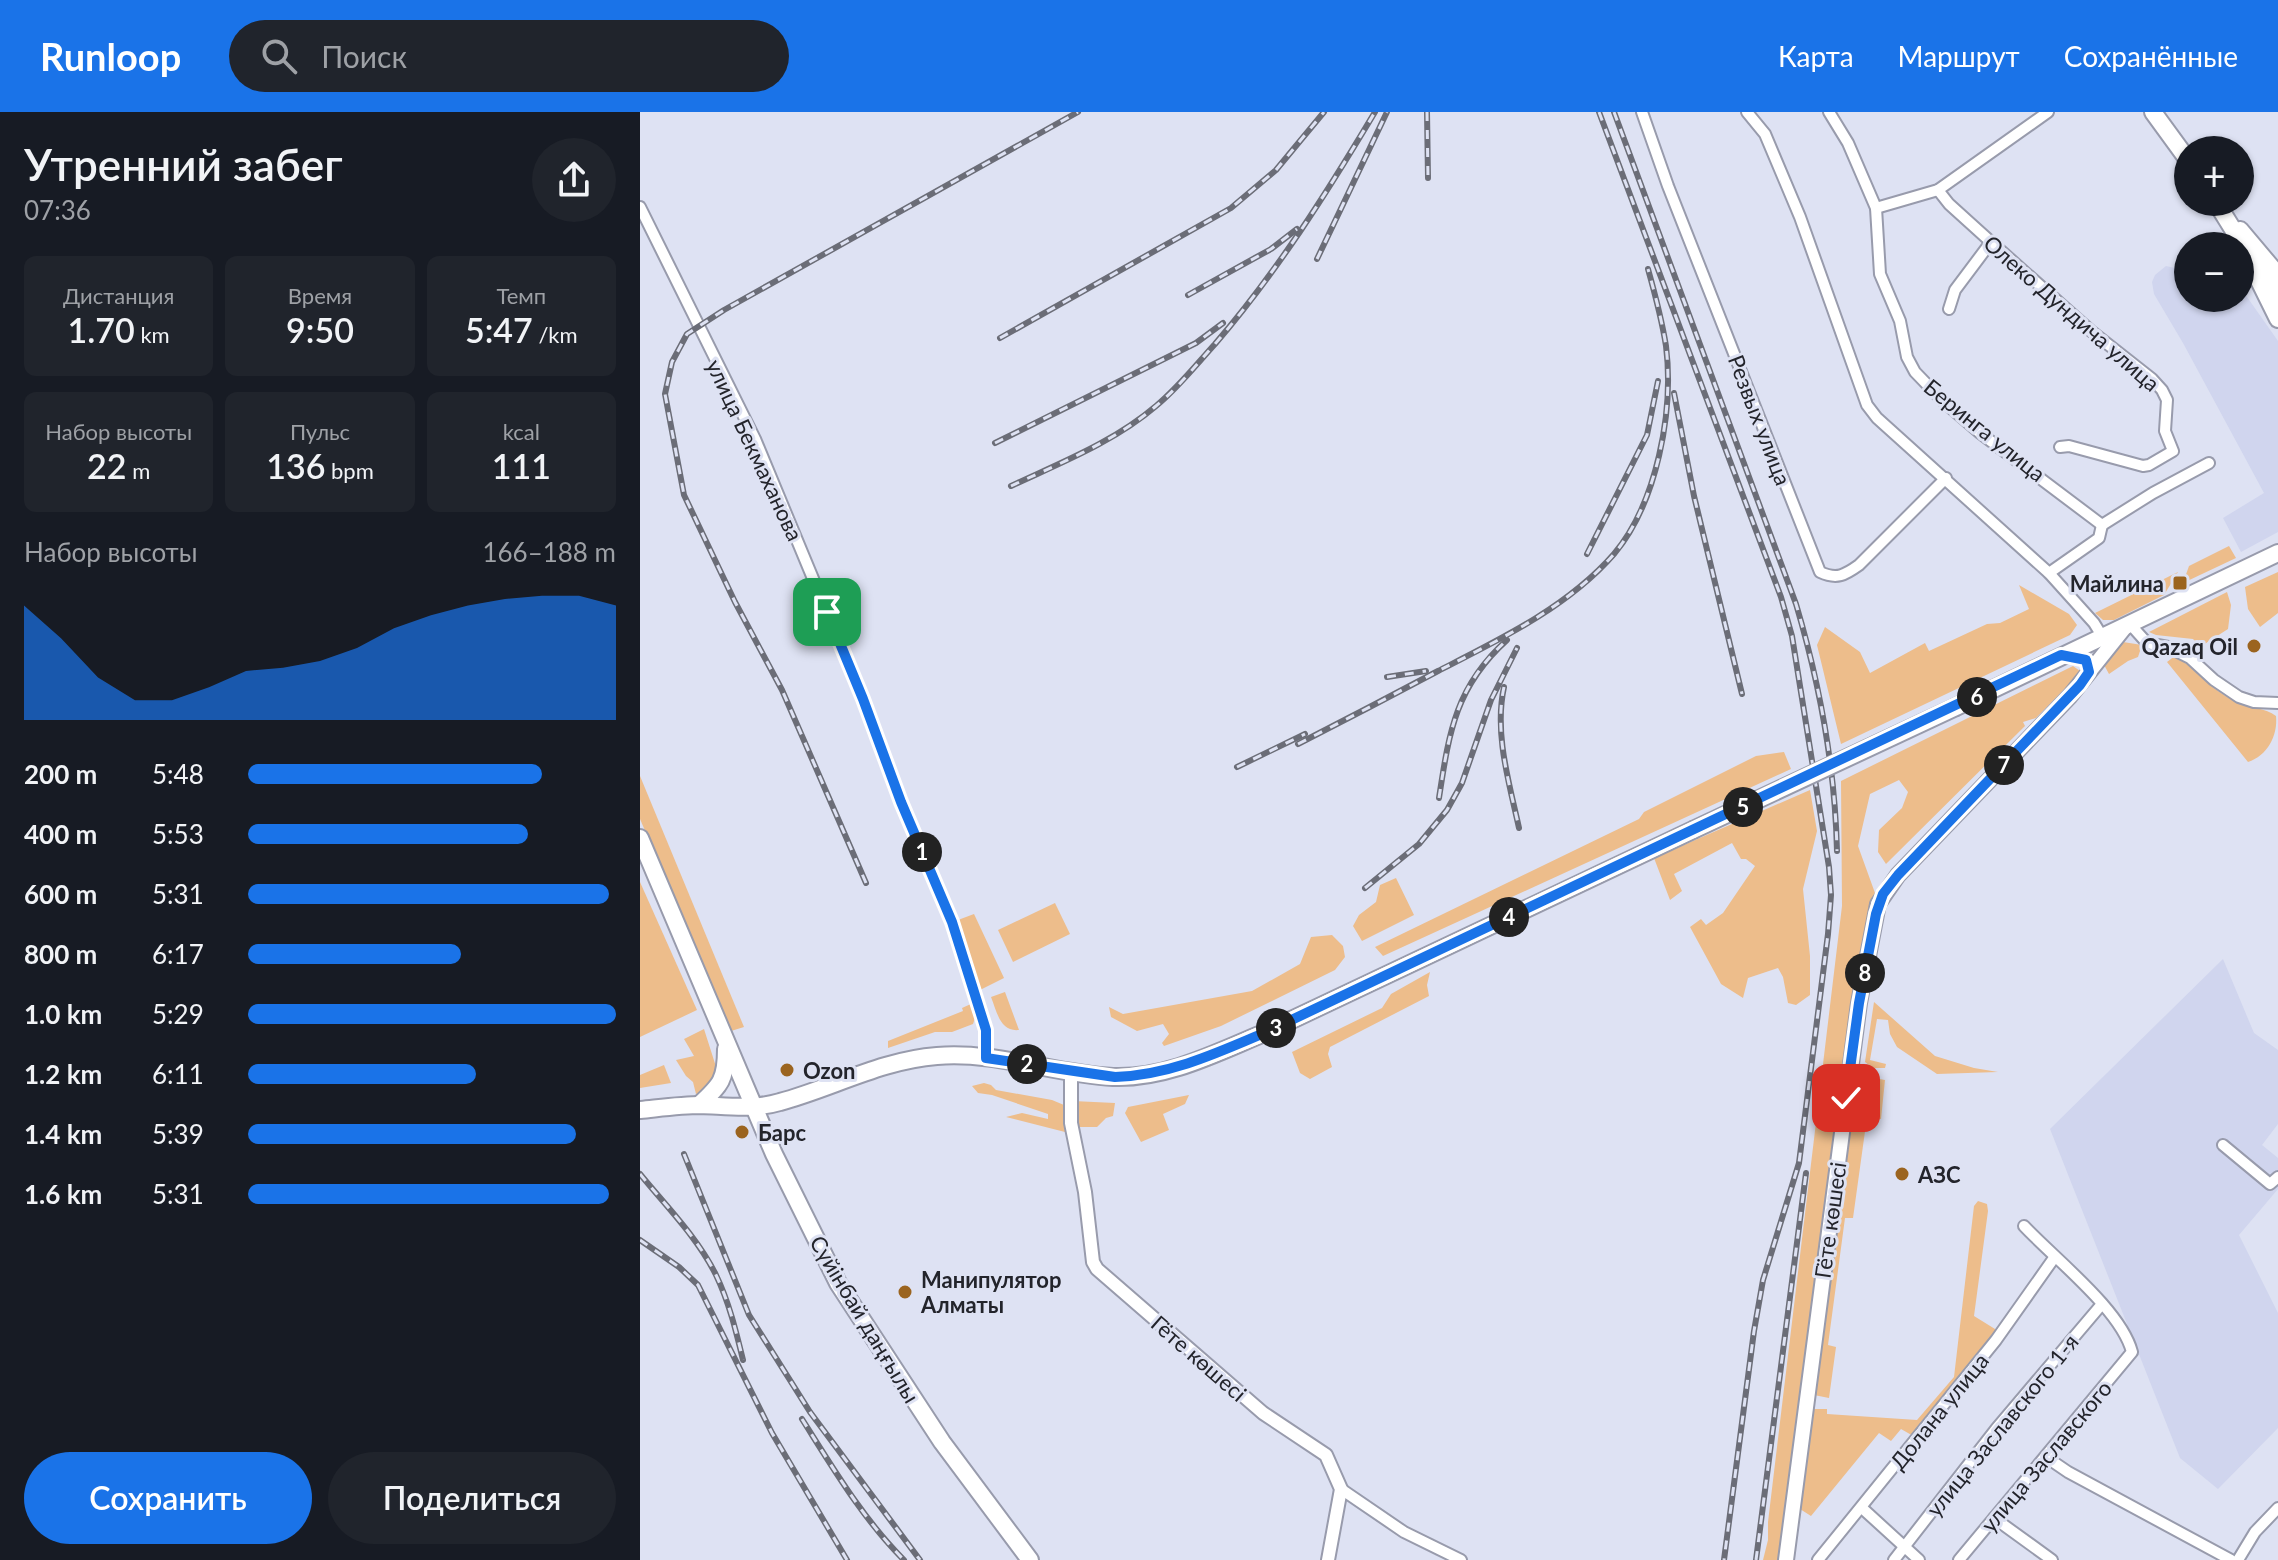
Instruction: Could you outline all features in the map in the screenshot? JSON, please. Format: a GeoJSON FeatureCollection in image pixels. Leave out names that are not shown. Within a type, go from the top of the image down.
{"type":"FeatureCollection","features":[{"type":"Feature","properties":{"kind":"main road"},"geometry":{"type":"LineString","coordinates":[[2153,112],[2174,141]]}},
{"type":"Feature","properties":{"kind":"main road"},"geometry":{"type":"LineString","coordinates":[[2227,216],[2278,275]]}},
{"type":"Feature","properties":{"kind":"main road"},"geometry":{"type":"LineString","coordinates":[[2254,260],[2278,294]]}},
{"type":"Feature","properties":{"kind":"main road"},"geometry":{"type":"LineString","coordinates":[[2254,270],[2278,319]]}},
{"type":"Feature","properties":{"kind":"main road"},"geometry":{"type":"LineString","coordinates":[[640,1110],[699,1105],[756,1107],[781,1102],[904,1061],[943,1055],[986,1058],[1115,1077],[1136,1076],[1195,1062],[1264,1033],[2278,553]]}},
{"type":"Feature","properties":{"kind":"main road","name":"Гёте көшесі"},"geometry":{"type":"LineString","coordinates":[[1785,1559],[1859,1003],[1878,904],[1898,875],[2086,677],[2129,623]]}},
{"type":"Feature","properties":{"kind":"main road"},"geometry":{"type":"LineString","coordinates":[[2061,655],[2086,660],[2089,667],[2086,677]]}},
{"type":"Feature","properties":{"kind":"main road","name":"Сүйінбай даңғылы"},"geometry":{"type":"LineString","coordinates":[[640,838],[774,1154],[838,1283],[942,1442],[1030,1560]]}},
{"type":"Feature","properties":{"kind":"main road"},"geometry":{"type":"LineString","coordinates":[[699,1105],[720,1085],[726,1072],[726,1043]]}},
{"type":"Feature","properties":{"kind":"street","name":"Резвых улица"},"geometry":{"type":"LineString","coordinates":[[1642,112],[1668,186],[1820,572],[1831,577],[1843,576],[1859,565],[1946,478]]}},
{"type":"Feature","properties":{"kind":"street"},"geometry":{"type":"LineString","coordinates":[[1747,112],[1765,134],[1800,217],[1867,405],[1877,418],[2049,573],[2102,636]]}},
{"type":"Feature","properties":{"kind":"street","name":"Беринга улица"},"geometry":{"type":"LineString","coordinates":[[1829,112],[1848,143],[1876,208],[1880,274],[1900,321],[1907,357],[1915,372],[1980,433],[2102,525]]}},
{"type":"Feature","properties":{"kind":"street"},"geometry":{"type":"LineString","coordinates":[[1876,208],[1938,190],[2048,112]]}},
{"type":"Feature","properties":{"kind":"street","name":"Олеко Дундича улица"},"geometry":{"type":"LineString","coordinates":[[1938,190],[1949,204],[2091,331],[2152,379],[2167,400],[2165,431],[2173,451],[2149,465],[2069,446],[2060,447]]}},
{"type":"Feature","properties":{"kind":"street","name":"улица Бекмаханова"},"geometry":{"type":"LineString","coordinates":[[640,207],[755,439],[863,699],[901,802],[952,922],[986,1030],[986,1058]]}},
{"type":"Feature","properties":{"kind":"street"},"geometry":{"type":"LineString","coordinates":[[1949,309],[1955,290],[1991,242]]}},
{"type":"Feature","properties":{"kind":"street"},"geometry":{"type":"LineString","coordinates":[[2049,573],[2099,538],[2102,525],[2209,463]]}},
{"type":"Feature","properties":{"kind":"street"},"geometry":{"type":"LineString","coordinates":[[2129,623],[2147,643],[2168,647],[2190,658],[2239,697],[2254,702],[2278,703]]}},
{"type":"Feature","properties":{"kind":"street","name":"Гёте көшесі"},"geometry":{"type":"LineString","coordinates":[[1071,1071],[1071,1123],[1085,1192],[1093,1262],[1097,1269],[1263,1413],[1326,1455],[1341,1489],[1404,1532],[1461,1560]]}},
{"type":"Feature","properties":{"kind":"street"},"geometry":{"type":"LineString","coordinates":[[2223,1145],[2270,1184],[2278,1177]]}},
{"type":"Feature","properties":{"kind":"street"},"geometry":{"type":"LineString","coordinates":[[2024,1226],[2102,1304]]}},
{"type":"Feature","properties":{"kind":"street","name":"Долана улица"},"geometry":{"type":"LineString","coordinates":[[1818,1560],[1996,1340],[2054,1258]]}},
{"type":"Feature","properties":{"kind":"street","name":"улица Заславского"},"geometry":{"type":"LineString","coordinates":[[1959,1560],[2132,1352],[2122,1329],[2102,1304]]}},
{"type":"Feature","properties":{"kind":"street","name":"улица Заславского 1-я"},"geometry":{"type":"LineString","coordinates":[[1894,1560],[1996,1429],[2102,1304]]}},
{"type":"Feature","properties":{"kind":"street"},"geometry":{"type":"LineString","coordinates":[[2046,1457],[2068,1472],[2231,1560]]}},
{"type":"Feature","properties":{"kind":"street"},"geometry":{"type":"LineString","coordinates":[[1328,1560],[1341,1489]]}},
{"type":"Feature","properties":{"kind":"street"},"geometry":{"type":"LineString","coordinates":[[1862,1508],[1919,1560]]}},
{"type":"Feature","properties":{"kind":"street"},"geometry":{"type":"LineString","coordinates":[[2238,1560],[2255,1532],[2278,1508]]}},
{"type":"Feature","properties":{"kind":"street"},"geometry":{"type":"LineString","coordinates":[[1994,1518],[2052,1560]]}},
{"type":"Feature","properties":{"kind":"shaded area"},"geometry":{"type":"Polygon","coordinates":[[[2166,266],[2174,268],[2174,312],[2254,312],[2254,307],[2278,341],[2278,532],[2241,552],[2223,518],[2264,493],[2154,294],[2152,282],[2166,266]]]}},
{"type":"Feature","properties":{"kind":"shaded area"},"geometry":{"type":"Polygon","coordinates":[[[2229,546],[2236,558],[2183,583],[2189,566],[2229,546]]]}},
{"type":"Feature","properties":{"kind":"shaded area"},"geometry":{"type":"Polygon","coordinates":[[[2178,572],[2164,595],[2114,620],[2103,620],[2095,613],[2178,572]]]}},
{"type":"Feature","properties":{"kind":"shaded area"},"geometry":{"type":"Polygon","coordinates":[[[2278,572],[2278,613],[2260,627],[2248,609],[2245,587],[2278,572]]]}},
{"type":"Feature","properties":{"kind":"shaded area"},"geometry":{"type":"Polygon","coordinates":[[[2019,585],[2069,614],[2077,625],[2070,635],[1841,744],[1817,645],[1825,627],[1860,652],[1870,673],[1925,643],[1929,651],[1987,624],[2000,623],[2029,609],[2019,585]]]}},
{"type":"Feature","properties":{"kind":"shaded area"},"geometry":{"type":"Polygon","coordinates":[[[2227,592],[2231,605],[2228,629],[2200,647],[2193,639],[2149,632],[2227,592]]]}},
{"type":"Feature","properties":{"kind":"shaded area"},"geometry":{"type":"Polygon","coordinates":[[[2123,642],[2142,645],[2138,657],[2109,674],[2103,663],[2123,642]]]}},
{"type":"Feature","properties":{"kind":"shaded area"},"geometry":{"type":"Polygon","coordinates":[[[2176,655],[2230,699],[2276,716],[2273,738],[2261,755],[2248,762],[2167,662],[2176,655]]]}},
{"type":"Feature","properties":{"kind":"shaded area"},"geometry":{"type":"Polygon","coordinates":[[[2073,666],[2080,671],[2079,674],[2036,718],[2023,722],[2025,726],[1886,864],[1878,852],[1879,830],[1902,808],[1908,792],[1899,780],[1870,794],[1858,846],[1875,893],[1779,1560],[1763,1560],[1768,1540],[1842,906],[1841,781],[2073,666]]]}},
{"type":"Feature","properties":{"kind":"shaded area"},"geometry":{"type":"Polygon","coordinates":[[[1784,752],[1791,769],[1383,956],[1375,947],[1639,819],[1644,812],[1756,756],[1784,752]]]}},
{"type":"Feature","properties":{"kind":"shaded area"},"geometry":{"type":"Polygon","coordinates":[[[640,776],[744,1027],[731,1031],[640,819],[640,776]]]}},
{"type":"Feature","properties":{"kind":"shaded area"},"geometry":{"type":"Polygon","coordinates":[[[1810,790],[1817,831],[1803,889],[1810,956],[1810,995],[1796,1005],[1788,1003],[1778,968],[1748,978],[1743,998],[1721,984],[1690,927],[1701,919],[1706,925],[1723,913],[1755,866],[1741,859],[1732,843],[1674,874],[1682,891],[1670,900],[1654,858],[1810,790]]]}},
{"type":"Feature","properties":{"kind":"shaded area"},"geometry":{"type":"Polygon","coordinates":[[[1396,878],[1414,915],[1362,941],[1353,926],[1359,915],[1376,902],[1380,885],[1396,878]]]}},
{"type":"Feature","properties":{"kind":"shaded area"},"geometry":{"type":"Polygon","coordinates":[[[640,882],[697,1010],[640,1037],[640,882]]]}},
{"type":"Feature","properties":{"kind":"shaded area"},"geometry":{"type":"Polygon","coordinates":[[[1055,903],[1070,934],[1013,962],[998,930],[1055,903]]]}},
{"type":"Feature","properties":{"kind":"shaded area"},"geometry":{"type":"Polygon","coordinates":[[[974,914],[1004,978],[980,990],[964,950],[958,920],[974,914]]]}},
{"type":"Feature","properties":{"kind":"shaded area"},"geometry":{"type":"Polygon","coordinates":[[[1332,935],[1343,946],[1345,957],[1335,970],[1221,1026],[1164,1046],[1162,1043],[1169,1034],[1163,1024],[1137,1031],[1111,1017],[1109,1007],[1123,1014],[1252,991],[1300,964],[1311,937],[1332,935]]]}},
{"type":"Feature","properties":{"kind":"shaded area"},"geometry":{"type":"Polygon","coordinates":[[[2223,959],[2254,1033],[2278,1050],[2278,1124],[2262,1145],[2278,1158],[2278,1189],[2239,1235],[2278,1313],[2278,1428],[2218,1489],[2180,1458],[2050,1129],[2223,959]]]}},
{"type":"Feature","properties":{"kind":"shaded area"},"geometry":{"type":"Polygon","coordinates":[[[1430,972],[1427,985],[1429,996],[1330,1047],[1328,1054],[1332,1067],[1310,1079],[1300,1073],[1292,1052],[1382,1008],[1391,994],[1430,972]]]}},
{"type":"Feature","properties":{"kind":"shaded area"},"geometry":{"type":"Polygon","coordinates":[[[1005,992],[1019,1030],[1007,1028],[995,1009],[991,997],[1005,992]]]}},
{"type":"Feature","properties":{"kind":"shaded area"},"geometry":{"type":"Polygon","coordinates":[[[1874,1002],[1935,1056],[1998,1072],[1937,1074],[1897,1047],[1890,1034],[1888,1020],[1877,1019],[1870,1060],[1886,1064],[1885,1068],[1875,1068],[1874,1078],[1885,1080],[1881,1119],[1867,1117],[1853,1218],[1845,1218],[1828,1345],[1836,1347],[1829,1398],[1814,1395],[1856,1083],[1866,1084],[1869,1065],[1865,1062],[1874,1002]]]}},
{"type":"Feature","properties":{"kind":"shaded area"},"geometry":{"type":"Polygon","coordinates":[[[973,1003],[976,1015],[973,1024],[952,1032],[935,1032],[888,1048],[888,1041],[963,1011],[962,1008],[973,1003]]]}},
{"type":"Feature","properties":{"kind":"shaded area"},"geometry":{"type":"Polygon","coordinates":[[[704,1029],[718,1073],[706,1090],[696,1094],[693,1082],[676,1060],[694,1056],[684,1039],[704,1029]]]}},
{"type":"Feature","properties":{"kind":"shaded area"},"geometry":{"type":"Polygon","coordinates":[[[664,1065],[671,1083],[640,1088],[640,1075],[664,1065]]]}},
{"type":"Feature","properties":{"kind":"shaded area"},"geometry":{"type":"Polygon","coordinates":[[[984,1083],[996,1090],[1064,1105],[1065,1132],[1006,1117],[1022,1113],[1048,1119],[1048,1114],[978,1093],[972,1086],[984,1083]]]}},
{"type":"Feature","properties":{"kind":"shaded area"},"geometry":{"type":"Polygon","coordinates":[[[1189,1095],[1185,1104],[1163,1114],[1169,1130],[1141,1142],[1125,1113],[1128,1107],[1189,1095]]]}},
{"type":"Feature","properties":{"kind":"shaded area"},"geometry":{"type":"Polygon","coordinates":[[[1073,1101],[1115,1103],[1113,1116],[1097,1127],[1075,1127],[1073,1101]]]}},
{"type":"Feature","properties":{"kind":"shaded area"},"geometry":{"type":"Polygon","coordinates":[[[1978,1201],[1987,1204],[1988,1211],[1974,1316],[1995,1329],[1995,1345],[1915,1437],[1901,1429],[1891,1441],[1879,1433],[1811,1516],[1800,1509],[1812,1409],[1827,1409],[1827,1414],[1917,1420],[1954,1377],[1974,1206],[1978,1201]]]}},
{"type":"Feature","properties":{"kind":"railway"},"geometry":{"type":"LineString","coordinates":[[866,883],[782,690],[735,602],[684,495],[665,394],[672,362],[687,334],[724,310],[1078,112]]}},
{"type":"Feature","properties":{"kind":"railway"},"geometry":{"type":"LineString","coordinates":[[1000,338],[1231,208],[1276,170],[1324,112]]}},
{"type":"Feature","properties":{"kind":"railway"},"geometry":{"type":"LineString","coordinates":[[1011,486],[1123,430],[1156,406],[1179,384],[1238,317],[1280,261],[1375,112]]}},
{"type":"Feature","properties":{"kind":"railway"},"geometry":{"type":"LineString","coordinates":[[1317,259],[1387,112]]}},
{"type":"Feature","properties":{"kind":"railway"},"geometry":{"type":"LineString","coordinates":[[1427,112],[1428,178]]}},
{"type":"Feature","properties":{"kind":"railway"},"geometry":{"type":"LineString","coordinates":[[1599,112],[1781,597],[1792,636],[1829,867],[1831,895],[1828,934],[1799,1163],[1763,1280],[1724,1560]]}},
{"type":"Feature","properties":{"kind":"railway"},"geometry":{"type":"LineString","coordinates":[[1614,112],[1796,604],[1825,726],[1837,851]]}},
{"type":"Feature","properties":{"kind":"railway"},"geometry":{"type":"LineString","coordinates":[[1188,295],[1271,249],[1297,229]]}},
{"type":"Feature","properties":{"kind":"railway"},"geometry":{"type":"LineString","coordinates":[[1298,744],[1532,621],[1576,590],[1614,554],[1641,509],[1659,455],[1664,427],[1668,372],[1666,346],[1648,269]]}},
{"type":"Feature","properties":{"kind":"railway"},"geometry":{"type":"LineString","coordinates":[[995,443],[1196,343],[1223,323]]}},
{"type":"Feature","properties":{"kind":"railway"},"geometry":{"type":"LineString","coordinates":[[1587,554],[1647,435],[1658,381]]}},
{"type":"Feature","properties":{"kind":"railway"},"geometry":{"type":"LineString","coordinates":[[1674,393],[1694,496],[1742,694]]}},
{"type":"Feature","properties":{"kind":"railway"},"geometry":{"type":"LineString","coordinates":[[1439,798],[1457,712],[1476,675],[1507,640]]}},
{"type":"Feature","properties":{"kind":"railway"},"geometry":{"type":"LineString","coordinates":[[1365,888],[1419,844],[1447,810],[1462,783],[1491,700],[1517,648]]}},
{"type":"Feature","properties":{"kind":"railway"},"geometry":{"type":"LineString","coordinates":[[1387,677],[1426,671]]}},
{"type":"Feature","properties":{"kind":"railway"},"geometry":{"type":"LineString","coordinates":[[1504,687],[1502,740],[1519,828]]}},
{"type":"Feature","properties":{"kind":"railway"},"geometry":{"type":"LineString","coordinates":[[1237,767],[1305,734]]}},
{"type":"Feature","properties":{"kind":"railway"},"geometry":{"type":"LineString","coordinates":[[684,1154],[749,1315],[810,1412],[920,1560]]}},
{"type":"Feature","properties":{"kind":"railway"},"geometry":{"type":"LineString","coordinates":[[1756,1560],[1806,1173]]}},
{"type":"Feature","properties":{"kind":"railway"},"geometry":{"type":"LineString","coordinates":[[640,1174],[709,1261],[721,1285],[743,1360]]}},
{"type":"Feature","properties":{"kind":"railway"},"geometry":{"type":"LineString","coordinates":[[640,1240],[679,1267],[698,1285],[772,1433],[847,1560]]}},
{"type":"Feature","properties":{"kind":"railway"},"geometry":{"type":"LineString","coordinates":[[802,1419],[862,1510],[904,1560]]}},
{"type":"Feature","properties":{"kind":"place","name":"Майлина"},"geometry":{"type":"Point","coordinates":[2180,583]}},
{"type":"Feature","properties":{"kind":"place","name":"Qazaq Oil"},"geometry":{"type":"Point","coordinates":[2254,646]}},
{"type":"Feature","properties":{"kind":"place","name":"Ozon"},"geometry":{"type":"Point","coordinates":[787,1070]}},
{"type":"Feature","properties":{"kind":"place","name":"Барс"},"geometry":{"type":"Point","coordinates":[742,1132]}},
{"type":"Feature","properties":{"kind":"place","name":"АЗС"},"geometry":{"type":"Point","coordinates":[1902,1174]}},
{"type":"Feature","properties":{"kind":"place","name":"Манипулятор Алматы"},"geometry":{"type":"Point","coordinates":[905,1292]}},
{"type":"Feature","properties":{"kind":"route"},"geometry":{"type":"LineString","coordinates":[[827,612],[901,802],[952,922],[982,1014],[986,1030],[986,1058],[1115,1077],[1136,1076],[1195,1062],[1264,1033],[2061,655],[2081,657],[2086,660],[2089,672],[2080,685],[1883,894],[1878,904],[1859,1003],[1846,1098]]}}]}
